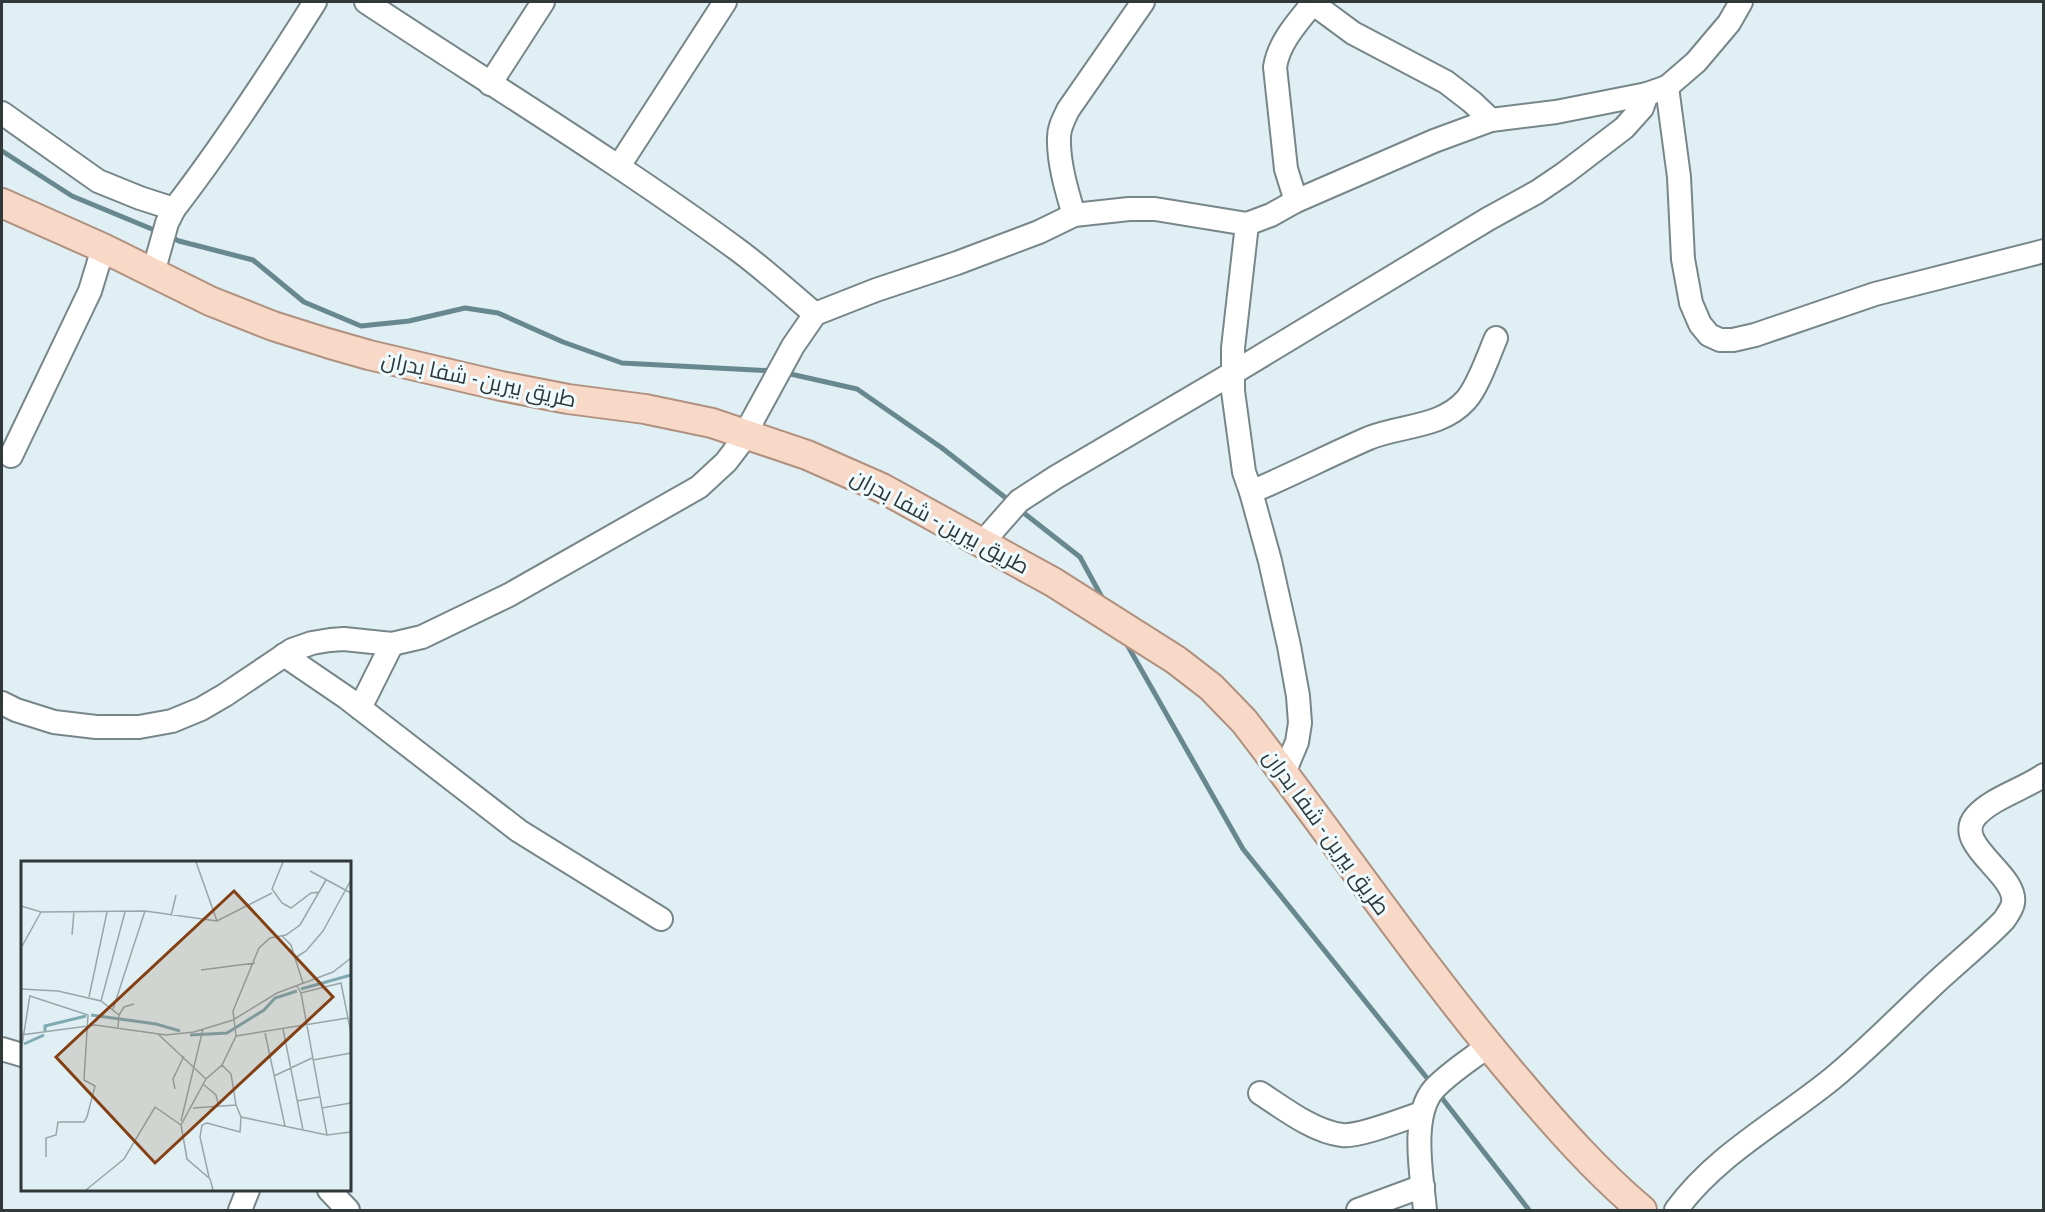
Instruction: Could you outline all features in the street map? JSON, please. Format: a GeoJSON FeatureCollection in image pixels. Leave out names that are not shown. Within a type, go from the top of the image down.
{"type":"FeatureCollection","features":[{"type":"Feature","properties":{"kind":"main road","name":"طريق بيرين - شفا بدران"},"geometry":{"type":"LineString","coordinates":[[2,203],[104,248],[210,301],[273,326],[369,355],[546,395],[684,417],[745,433],[807,455],[850,473],[1053,582],[1176,660],[1210,687],[1244,721],[1456,1007],[1564,1135],[1642,1210]]}},
{"type":"Feature","properties":{"kind":"street"},"geometry":{"type":"LineString","coordinates":[[153,273],[168,223],[277,63],[315,2]]}},
{"type":"Feature","properties":{"kind":"street"},"geometry":{"type":"LineString","coordinates":[[366,2],[619,166],[739,251],[815,314]]}},
{"type":"Feature","properties":{"kind":"street"},"geometry":{"type":"LineString","coordinates":[[490,84],[543,2]]}},
{"type":"Feature","properties":{"kind":"street"},"geometry":{"type":"LineString","coordinates":[[619,166],[725,2]]}},
{"type":"Feature","properties":{"kind":"street"},"geometry":{"type":"LineString","coordinates":[[1074,215],[1065,184],[1059,138],[1061,127],[1068,110],[1143,2]]}},
{"type":"Feature","properties":{"kind":"street"},"geometry":{"type":"LineString","coordinates":[[1296,201],[1286,169],[1275,67],[1283,42],[1312,2],[1353,33],[1446,82],[1491,120]]}},
{"type":"Feature","properties":{"kind":"street"},"geometry":{"type":"LineString","coordinates":[[982,543],[1019,501],[1056,477],[1537,192],[1565,173],[1624,128],[1657,90],[1696,62],[1729,23],[1741,2]]}},
{"type":"Feature","properties":{"kind":"street"},"geometry":{"type":"LineString","coordinates":[[2,703],[54,722],[96,727],[139,728],[172,721],[201,709],[292,650],[330,639],[392,644],[422,637],[462,619],[699,487],[726,462],[739,445],[793,346],[815,314],[1008,243],[1074,215],[1155,208],[1247,224],[1458,131],[1491,120],[1556,112],[1657,90]]}},
{"type":"Feature","properties":{"kind":"street"},"geometry":{"type":"LineString","coordinates":[[1657,90],[1679,177],[1683,259],[1691,303],[1700,324],[1709,335],[1720,340],[1733,340],[1755,334],[1875,294],[2043,251]]}},
{"type":"Feature","properties":{"kind":"street"},"geometry":{"type":"LineString","coordinates":[[2,113],[98,182],[140,198],[168,223]]}},
{"type":"Feature","properties":{"kind":"street"},"geometry":{"type":"LineString","coordinates":[[1247,224],[1233,348],[1233,391],[1244,472],[1280,603],[1298,696],[1300,723],[1297,742],[1284,773]]}},
{"type":"Feature","properties":{"kind":"street"},"geometry":{"type":"LineString","coordinates":[[5,460],[90,291],[104,248]]}},
{"type":"Feature","properties":{"kind":"street"},"geometry":{"type":"LineString","coordinates":[[1251,492],[1368,439],[1394,430],[1413,428],[1436,420],[1454,410],[1472,392],[1496,338]]}},
{"type":"Feature","properties":{"kind":"street"},"geometry":{"type":"LineString","coordinates":[[360,708],[392,644]]}},
{"type":"Feature","properties":{"kind":"street"},"geometry":{"type":"LineString","coordinates":[[284,655],[360,708],[519,831],[661,919]]}},
{"type":"Feature","properties":{"kind":"street"},"geometry":{"type":"LineString","coordinates":[[1676,1210],[1705,1175],[1736,1149],[1832,1079],[1875,1042],[2004,920],[2013,902],[2012,892],[2003,877],[1981,854],[1973,840],[1972,823],[1976,816],[1989,806],[2043,775]]}},
{"type":"Feature","properties":{"kind":"street"},"geometry":{"type":"LineString","coordinates":[[1425,1210],[1419,1142],[1422,1113],[1432,1091],[1449,1075],[1488,1046]]}},
{"type":"Feature","properties":{"kind":"street"},"geometry":{"type":"LineString","coordinates":[[2,1049],[21,1055]]}},
{"type":"Feature","properties":{"kind":"street"},"geometry":{"type":"LineString","coordinates":[[1260,1093],[1295,1116],[1330,1132],[1343,1135],[1356,1134],[1422,1113]]}},
{"type":"Feature","properties":{"kind":"street"},"geometry":{"type":"LineString","coordinates":[[1358,1210],[1423,1186]]}},
{"type":"Feature","properties":{"kind":"street"},"geometry":{"type":"LineString","coordinates":[[240,1210],[248,1191]]}},
{"type":"Feature","properties":{"kind":"street"},"geometry":{"type":"LineString","coordinates":[[330,1191],[348,1210]]}},
{"type":"Feature","properties":{"kind":"waterway"},"geometry":{"type":"LineString","coordinates":[[2,151],[72,196],[159,232]]}},
{"type":"Feature","properties":{"kind":"waterway"},"geometry":{"type":"LineString","coordinates":[[168,236],[179,241],[253,260],[304,302],[361,326],[409,321],[465,308],[498,313],[563,342],[622,363],[774,371]]}},
{"type":"Feature","properties":{"kind":"waterway"},"geometry":{"type":"LineString","coordinates":[[786,373],[857,389],[942,448],[1011,502]]}},
{"type":"Feature","properties":{"kind":"waterway"},"geometry":{"type":"LineString","coordinates":[[1020,510],[1080,557],[1104,601]]}},
{"type":"Feature","properties":{"kind":"waterway"},"geometry":{"type":"LineString","coordinates":[[1125,641],[1243,849],[1431,1083]]}},
{"type":"Feature","properties":{"kind":"waterway"},"geometry":{"type":"LineString","coordinates":[[1438,1093],[1529,1210]]}}]}
